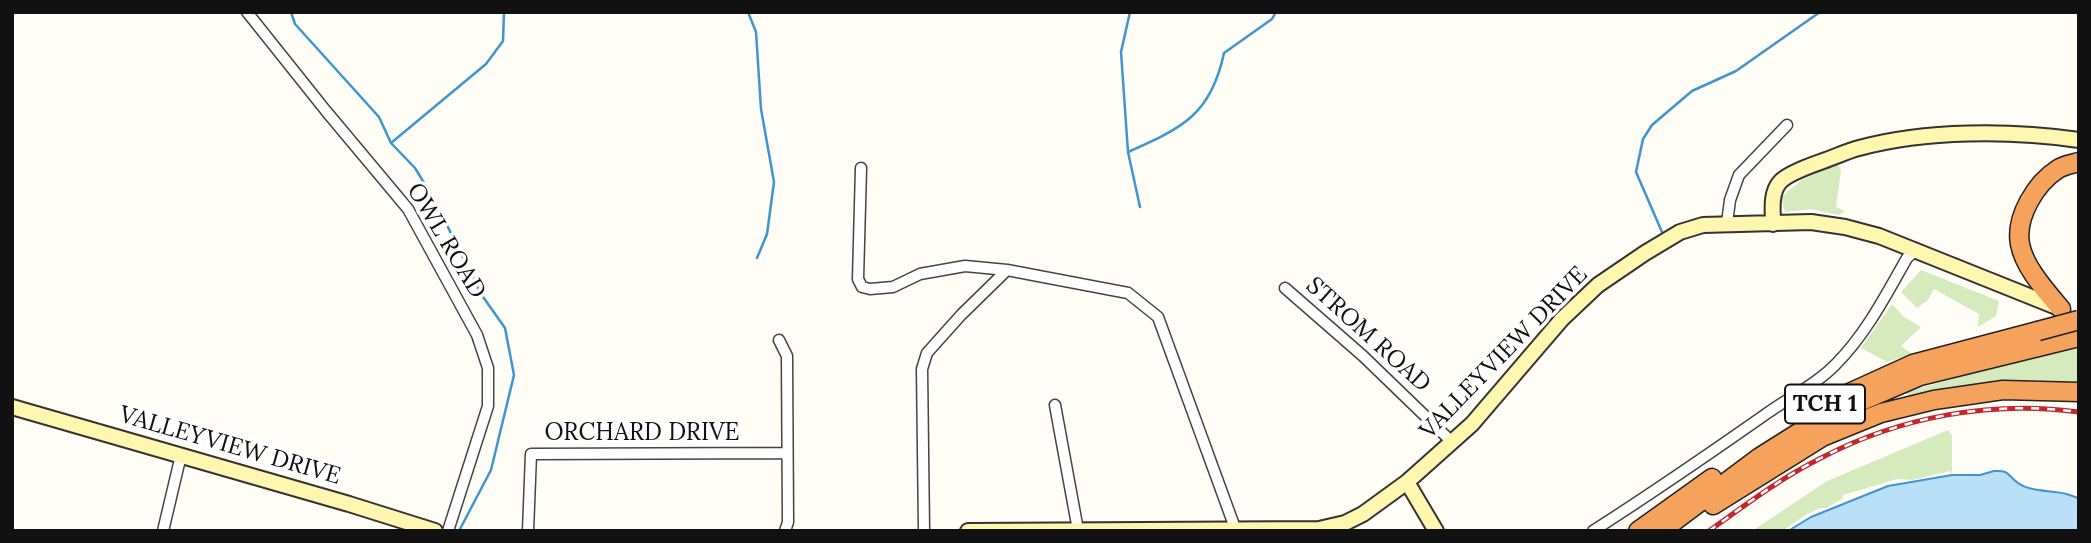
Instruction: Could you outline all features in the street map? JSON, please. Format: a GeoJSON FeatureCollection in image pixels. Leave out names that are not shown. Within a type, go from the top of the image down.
{"type":"FeatureCollection","features":[{"type":"Feature","properties":{"kind":"highway"},"geometry":{"type":"LineString","coordinates":[[2058,312],[2029,267],[2020,244],[2021,223],[2028,204],[2042,181],[2060,167],[2079,162]]}},
{"type":"Feature","properties":{"kind":"highway","name":"TCH 1"},"geometry":{"type":"LineString","coordinates":[[1638,531],[1748,452],[1820,406],[1913,364],[2079,320]]}},
{"type":"Feature","properties":{"kind":"highway","name":"TCH 1"},"geometry":{"type":"LineString","coordinates":[[1661,531],[1760,457],[1822,418],[1920,376],[2079,337]]}},
{"type":"Feature","properties":{"kind":"highway"},"geometry":{"type":"LineString","coordinates":[[1672,531],[1822,437],[1881,413],[1934,400],[2003,390],[2079,392]]}},
{"type":"Feature","properties":{"kind":"street","name":"OWL ROAD"},"geometry":{"type":"LineString","coordinates":[[247,12],[408,209],[477,335],[488,368],[488,406],[448,531]]}},
{"type":"Feature","properties":{"kind":"street"},"geometry":{"type":"LineString","coordinates":[[1727,223],[1730,200],[1739,175],[1787,125]]}},
{"type":"Feature","properties":{"kind":"street"},"geometry":{"type":"LineString","coordinates":[[1773,224],[1773,199],[1779,183],[1805,168],[1858,148],[1908,138],[1979,134],[2079,140]]}},
{"type":"Feature","properties":{"kind":"street"},"geometry":{"type":"LineString","coordinates":[[862,168],[858,279],[862,287],[893,287],[920,274],[965,266],[1007,270],[1128,293],[1158,317],[1235,528]]}},
{"type":"Feature","properties":{"kind":"street","name":"VALLEYVIEW DRIVE"},"geometry":{"type":"LineString","coordinates":[[968,531],[1319,528],[1345,523],[1363,514],[1406,482],[1472,424],[1562,319],[1598,285],[1680,232],[1703,225],[1811,222],[1879,236],[2045,301],[2079,330]]}},
{"type":"Feature","properties":{"kind":"street"},"geometry":{"type":"LineString","coordinates":[[1593,531],[1657,490],[1834,366],[1854,344],[1907,258],[1916,250]]}},
{"type":"Feature","properties":{"kind":"street"},"geometry":{"type":"LineString","coordinates":[[924,531],[922,369],[927,354],[961,315],[1007,270]]}},
{"type":"Feature","properties":{"kind":"street","name":"STROM ROAD"},"geometry":{"type":"LineString","coordinates":[[1285,288],[1363,356],[1452,442]]}},
{"type":"Feature","properties":{"kind":"street","name":"VALLEYVIEW DRIVE"},"geometry":{"type":"LineString","coordinates":[[2058,312],[2079,320]]}},
{"type":"Feature","properties":{"kind":"street"},"geometry":{"type":"LineString","coordinates":[[779,340],[787,356],[788,522],[785,531]]}},
{"type":"Feature","properties":{"kind":"street"},"geometry":{"type":"LineString","coordinates":[[1055,405],[1078,530]]}},
{"type":"Feature","properties":{"kind":"street","name":"VALLEYVIEW DRIVE"},"geometry":{"type":"LineString","coordinates":[[12,407],[435,531]]}},
{"type":"Feature","properties":{"kind":"street","name":"ORCHARD DRIVE"},"geometry":{"type":"LineString","coordinates":[[528,531],[531,454],[787,453]]}},
{"type":"Feature","properties":{"kind":"street"},"geometry":{"type":"LineString","coordinates":[[163,531],[181,455]]}},
{"type":"Feature","properties":{"kind":"street"},"geometry":{"type":"LineString","coordinates":[[1406,482],[1436,531]]}},
{"type":"Feature","properties":{"kind":"green space"},"geometry":{"type":"Polygon","coordinates":[[[1837,163],[1841,170],[1836,207],[1845,211],[1839,215],[1811,209],[1785,212],[1781,197],[1802,180],[1837,163]]]}},
{"type":"Feature","properties":{"kind":"green space"},"geometry":{"type":"Polygon","coordinates":[[[1921,270],[1999,301],[1996,316],[1978,327],[1979,314],[1934,289],[1928,300],[1917,308],[1901,292],[1921,270]]]}},
{"type":"Feature","properties":{"kind":"green space"},"geometry":{"type":"Polygon","coordinates":[[[1892,304],[1904,317],[1921,327],[1901,346],[1912,354],[1887,362],[1861,348],[1892,304]]]}},
{"type":"Feature","properties":{"kind":"green space"},"geometry":{"type":"Polygon","coordinates":[[[2079,348],[2079,386],[1908,399],[1907,392],[2079,348]]]}},
{"type":"Feature","properties":{"kind":"green space"},"geometry":{"type":"Polygon","coordinates":[[[1948,430],[1952,435],[1952,475],[1950,471],[1912,480],[1897,479],[1843,495],[1842,499],[1807,514],[1782,531],[1752,531],[1827,481],[1948,430]]]}},
{"type":"Feature","properties":{"kind":"water"},"geometry":{"type":"Polygon","coordinates":[[[1994,471],[2006,472],[2028,488],[2079,498],[2079,531],[1788,531],[1811,517],[1888,486],[1994,471]]]}},
{"type":"Feature","properties":{"kind":"waterway"},"geometry":{"type":"LineString","coordinates":[[291,12],[295,24],[379,117],[391,143],[415,168],[435,201],[481,294],[505,328],[514,375],[491,470],[459,531]]}},
{"type":"Feature","properties":{"kind":"waterway"},"geometry":{"type":"LineString","coordinates":[[391,143],[486,64],[503,41],[504,12]]}},
{"type":"Feature","properties":{"kind":"waterway"},"geometry":{"type":"LineString","coordinates":[[748,12],[756,32],[761,109],[774,182],[767,234],[757,258]]}},
{"type":"Feature","properties":{"kind":"waterway"},"geometry":{"type":"LineString","coordinates":[[1130,12],[1121,52],[1128,152],[1140,207]]}},
{"type":"Feature","properties":{"kind":"waterway"},"geometry":{"type":"LineString","coordinates":[[1128,152],[1164,135],[1191,117],[1211,91],[1224,53],[1272,19],[1276,12]]}},
{"type":"Feature","properties":{"kind":"waterway"},"geometry":{"type":"LineString","coordinates":[[1662,232],[1636,172],[1643,139],[1652,125],[1692,91],[1736,71],[1820,12]]}},
{"type":"Feature","properties":{"kind":"railway"},"geometry":{"type":"LineString","coordinates":[[1709,531],[1806,466],[1882,432],[1914,422],[1979,410],[2013,408],[2079,412]]}}]}
